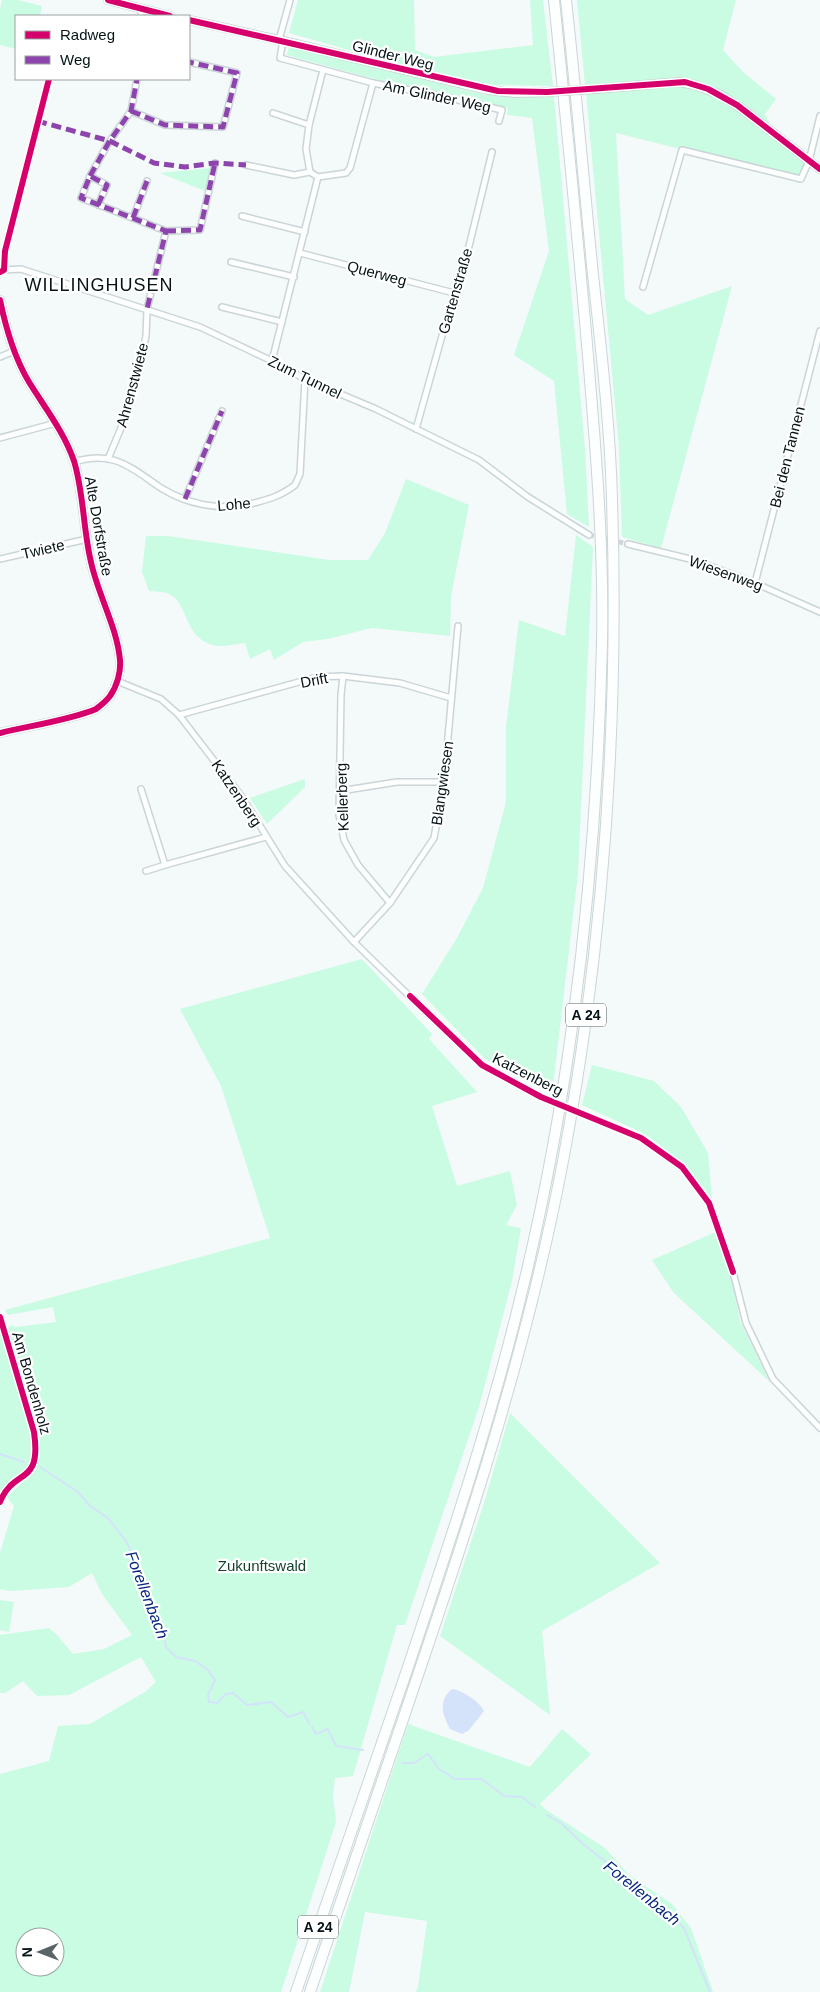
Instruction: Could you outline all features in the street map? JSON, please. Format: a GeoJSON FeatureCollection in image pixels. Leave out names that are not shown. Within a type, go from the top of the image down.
{"type":"FeatureCollection","features":[{"type":"Feature","properties":{"kind":"highway","name":"A 24"},"geometry":{"type":"LineString","coordinates":[[296,1992],[453,1534],[500,1378],[524,1286],[550,1160],[570,1040],[592,856],[602,627],[597,465],[554,0]]}},
{"type":"Feature","properties":{"kind":"highway","name":"A 24"},"geometry":{"type":"LineString","coordinates":[[310,1992],[465,1538],[513,1380],[536,1289],[563,1163],[580,1062],[594,954],[604,857],[611,747],[615,637],[612,496],[598,321],[566,0]]}},
{"type":"Feature","properties":{"kind":"street"},"geometry":{"type":"LineString","coordinates":[[108,0],[141,13],[160,15]]}},
{"type":"Feature","properties":{"kind":"street"},"geometry":{"type":"LineString","coordinates":[[281,40],[290,0]]}},
{"type":"Feature","properties":{"kind":"street","name":"Glinder Weg"},"geometry":{"type":"LineString","coordinates":[[190,20],[488,90],[516,93],[679,82],[695,85],[720,95],[737,105],[820,169]]}},
{"type":"Feature","properties":{"kind":"street","name":"Am Glinder Weg"},"geometry":{"type":"LineString","coordinates":[[281,40],[280,58],[373,83],[502,110],[499,121]]}},
{"type":"Feature","properties":{"kind":"street"},"geometry":{"type":"LineString","coordinates":[[131,111],[165,125],[223,127],[237,73],[190,62]]}},
{"type":"Feature","properties":{"kind":"street"},"geometry":{"type":"LineString","coordinates":[[310,172],[306,149],[309,124],[323,70]]}},
{"type":"Feature","properties":{"kind":"street"},"geometry":{"type":"LineString","coordinates":[[2,271],[5,251],[49,80]]}},
{"type":"Feature","properties":{"kind":"street"},"geometry":{"type":"LineString","coordinates":[[137,80],[131,111],[110,141],[90,176],[82,198],[166,231],[200,230],[215,164]]}},
{"type":"Feature","properties":{"kind":"street","name":"Am Glinder Weg"},"geometry":{"type":"LineString","coordinates":[[318,177],[346,173],[350,168],[373,83]]}},
{"type":"Feature","properties":{"kind":"street"},"geometry":{"type":"LineString","coordinates":[[273,113],[309,124]]}},
{"type":"Feature","properties":{"kind":"street"},"geometry":{"type":"LineString","coordinates":[[643,287],[682,150],[801,180],[809,161],[820,116]]}},
{"type":"Feature","properties":{"kind":"street","name":"Gartenstraße"},"geometry":{"type":"LineString","coordinates":[[416,429],[454,293],[460,282],[492,152]]}},
{"type":"Feature","properties":{"kind":"street"},"geometry":{"type":"LineString","coordinates":[[246,165],[294,175],[310,172],[318,177],[306,232],[272,361]]}},
{"type":"Feature","properties":{"kind":"street"},"geometry":{"type":"LineString","coordinates":[[90,176],[107,185],[98,204]]}},
{"type":"Feature","properties":{"kind":"street"},"geometry":{"type":"LineString","coordinates":[[133,218],[147,181]]}},
{"type":"Feature","properties":{"kind":"street"},"geometry":{"type":"LineString","coordinates":[[242,216],[306,232]]}},
{"type":"Feature","properties":{"kind":"street","name":"Ahrenstwiete"},"geometry":{"type":"LineString","coordinates":[[108,459],[121,428],[138,374],[146,336],[147,308],[166,231]]}},
{"type":"Feature","properties":{"kind":"street","name":"Querweg"},"geometry":{"type":"LineString","coordinates":[[300,254],[454,293]]}},
{"type":"Feature","properties":{"kind":"street"},"geometry":{"type":"LineString","coordinates":[[231,262],[294,277]]}},
{"type":"Feature","properties":{"kind":"street","name":"Zum Tunnel"},"geometry":{"type":"LineString","coordinates":[[2,271],[21,269],[147,308],[200,327],[305,379],[416,429],[479,460],[528,497],[589,535]]}},
{"type":"Feature","properties":{"kind":"street","name":"Alte Dorfstraße"},"geometry":{"type":"LineString","coordinates":[[0,300],[14,351],[29,381],[56,423],[74,462],[86,539],[96,584],[117,642],[120,662],[118,681]]}},
{"type":"Feature","properties":{"kind":"street"},"geometry":{"type":"LineString","coordinates":[[222,306],[282,322]]}},
{"type":"Feature","properties":{"kind":"street","name":"Bei den Tannen"},"geometry":{"type":"LineString","coordinates":[[755,583],[820,331]]}},
{"type":"Feature","properties":{"kind":"street"},"geometry":{"type":"LineString","coordinates":[[0,357],[14,351]]}},
{"type":"Feature","properties":{"kind":"street","name":"Lohe"},"geometry":{"type":"LineString","coordinates":[[74,462],[88,457],[108,459],[137,470],[162,488],[198,504],[213,506],[242,505],[272,498],[296,485],[300,474],[305,379]]}},
{"type":"Feature","properties":{"kind":"street"},"geometry":{"type":"LineString","coordinates":[[185,499],[222,411]]}},
{"type":"Feature","properties":{"kind":"street"},"geometry":{"type":"LineString","coordinates":[[0,438],[56,423]]}},
{"type":"Feature","properties":{"kind":"street","name":"Twiete"},"geometry":{"type":"LineString","coordinates":[[0,558],[86,539]]}},
{"type":"Feature","properties":{"kind":"street","name":"Wiesenweg"},"geometry":{"type":"LineString","coordinates":[[628,544],[694,560],[755,583],[820,612]]}},
{"type":"Feature","properties":{"kind":"street","name":"Blangwiesen"},"geometry":{"type":"LineString","coordinates":[[354,942],[390,903],[434,838],[444,782],[458,626]]}},
{"type":"Feature","properties":{"kind":"street","name":"Drift"},"geometry":{"type":"LineString","coordinates":[[179,715],[305,680],[343,676],[400,683],[451,698]]}},
{"type":"Feature","properties":{"kind":"street","name":"Kellerberg"},"geometry":{"type":"LineString","coordinates":[[343,676],[339,815],[344,840],[358,865],[390,903]]}},
{"type":"Feature","properties":{"kind":"street"},"geometry":{"type":"LineString","coordinates":[[0,733],[97,708],[110,696],[118,681]]}},
{"type":"Feature","properties":{"kind":"street","name":"Katzenberg"},"geometry":{"type":"LineString","coordinates":[[118,681],[161,699],[179,715],[236,790],[284,866],[354,942],[482,1065],[541,1097],[641,1138],[682,1167],[709,1203],[733,1272],[746,1323],[774,1379],[820,1428]]}},
{"type":"Feature","properties":{"kind":"street"},"geometry":{"type":"LineString","coordinates":[[340,791],[397,782],[444,782]]}},
{"type":"Feature","properties":{"kind":"street"},"geometry":{"type":"LineString","coordinates":[[141,789],[165,865]]}},
{"type":"Feature","properties":{"kind":"street"},"geometry":{"type":"LineString","coordinates":[[146,871],[266,837]]}},
{"type":"Feature","properties":{"kind":"street","name":"Am Bondenholz"},"geometry":{"type":"LineString","coordinates":[[0,1316],[34,1432],[36,1460],[32,1467],[5,1493],[0,1502]]}},
{"type":"Feature","properties":{"kind":"green space"},"geometry":{"type":"Polygon","coordinates":[[[2,0],[18,0],[42,6],[40,15],[15,15],[15,49],[0,45],[0,9],[2,0]]]}},
{"type":"Feature","properties":{"kind":"green space"},"geometry":{"type":"Polygon","coordinates":[[[298,0],[414,0],[415,50],[434,57],[533,45],[530,0],[543,0],[553,86],[487,85],[384,60],[289,33],[298,0]]]}},
{"type":"Feature","properties":{"kind":"green space"},"geometry":{"type":"Polygon","coordinates":[[[577,0],[736,0],[723,50],[743,72],[776,99],[765,114],[771,128],[748,108],[723,92],[683,78],[585,85],[577,0]]]}},
{"type":"Feature","properties":{"kind":"green space"},"geometry":{"type":"Polygon","coordinates":[[[289,46],[486,95],[554,96],[585,449],[589,527],[567,514],[554,381],[514,355],[549,251],[532,118],[507,115],[508,108],[374,79],[287,55],[289,46]]]}},
{"type":"Feature","properties":{"kind":"green space"},"geometry":{"type":"Polygon","coordinates":[[[681,86],[719,99],[743,113],[808,164],[801,179],[616,133],[625,299],[648,315],[732,286],[661,548],[622,537],[619,448],[586,93],[681,86]]]}},
{"type":"Feature","properties":{"kind":"green space"},"geometry":{"type":"Polygon","coordinates":[[[210,168],[205,191],[160,173],[210,168]]]}},
{"type":"Feature","properties":{"kind":"green space"},"geometry":{"type":"Polygon","coordinates":[[[406,479],[469,505],[451,596],[450,636],[372,628],[327,639],[303,642],[274,660],[270,649],[250,659],[245,643],[220,646],[203,641],[191,628],[175,598],[167,593],[149,591],[142,572],[146,536],[168,536],[329,560],[368,560],[385,533],[406,479]]]}},
{"type":"Feature","properties":{"kind":"green space"},"geometry":{"type":"Polygon","coordinates":[[[576,535],[593,547],[578,873],[552,1095],[485,1059],[422,994],[457,938],[483,888],[506,802],[506,727],[519,620],[565,636],[576,535]]]}},
{"type":"Feature","properties":{"kind":"green space"},"geometry":{"type":"Polygon","coordinates":[[[305,779],[305,787],[267,824],[250,798],[305,779]]]}},
{"type":"Feature","properties":{"kind":"green space","name":"Zukunftswald"},"geometry":{"type":"Polygon","coordinates":[[[362,959],[432,1034],[429,1039],[477,1092],[432,1106],[457,1186],[510,1171],[517,1205],[506,1225],[521,1228],[512,1281],[479,1407],[405,1625],[397,1625],[353,1776],[335,1778],[333,1796],[336,1822],[281,1992],[0,1992],[0,1774],[49,1761],[58,1726],[90,1724],[145,1692],[156,1682],[141,1657],[69,1695],[37,1696],[23,1681],[5,1693],[0,1693],[0,1635],[49,1628],[73,1654],[104,1649],[132,1635],[102,1594],[92,1573],[69,1587],[11,1591],[0,1589],[0,1553],[14,1506],[7,1497],[37,1468],[38,1451],[34,1415],[7,1329],[11,1325],[16,1327],[56,1322],[53,1307],[8,1315],[5,1310],[270,1238],[221,1086],[180,1009],[362,959]]]}},
{"type":"Feature","properties":{"kind":"green space"},"geometry":{"type":"Polygon","coordinates":[[[592,1065],[654,1081],[681,1107],[708,1153],[712,1199],[685,1164],[645,1134],[582,1105],[592,1065]]]}},
{"type":"Feature","properties":{"kind":"green space"},"geometry":{"type":"Polygon","coordinates":[[[718,1231],[731,1274],[740,1321],[770,1382],[673,1292],[652,1260],[718,1231]]]}},
{"type":"Feature","properties":{"kind":"green space"},"geometry":{"type":"Polygon","coordinates":[[[0,1328],[26,1414],[30,1431],[32,1457],[27,1468],[0,1494],[0,1328]]]}},
{"type":"Feature","properties":{"kind":"green space"},"geometry":{"type":"Polygon","coordinates":[[[510,1413],[660,1563],[542,1631],[550,1715],[440,1636],[485,1500],[510,1413]]]}},
{"type":"Feature","properties":{"kind":"green space"},"geometry":{"type":"Polygon","coordinates":[[[0,1600],[14,1602],[9,1632],[0,1630],[0,1600]]]}},
{"type":"Feature","properties":{"kind":"green space"},"geometry":{"type":"Polygon","coordinates":[[[408,1724],[530,1767],[562,1729],[591,1754],[540,1804],[605,1848],[629,1875],[672,1904],[691,1928],[713,1992],[416,1992],[427,1921],[365,1912],[349,1992],[320,1992],[408,1724]]]}},
{"type":"Feature","properties":{"kind":"water"},"geometry":{"type":"Polygon","coordinates":[[[452,1689],[470,1697],[484,1711],[469,1730],[462,1734],[450,1729],[443,1713],[443,1703],[452,1689]]]}},
{"type":"Feature","properties":{"kind":"waterway"},"geometry":{"type":"LineString","coordinates":[[0,1454],[24,1462]]}},
{"type":"Feature","properties":{"kind":"waterway","name":"Forellenbach"},"geometry":{"type":"LineString","coordinates":[[40,1467],[78,1492],[90,1506],[108,1518],[126,1541],[146,1584],[151,1613],[163,1631],[166,1647],[176,1657],[195,1661],[208,1670],[215,1680],[208,1695],[209,1702],[217,1703],[226,1694],[233,1693],[247,1705],[271,1702],[288,1717],[303,1712],[309,1723]]}},
{"type":"Feature","properties":{"kind":"waterway","name":"Forellenbach"},"geometry":{"type":"LineString","coordinates":[[312,1727],[316,1734],[328,1729],[336,1746],[363,1750]]}},
{"type":"Feature","properties":{"kind":"waterway","name":"Forellenbach"},"geometry":{"type":"LineString","coordinates":[[402,1763],[414,1763],[428,1754],[439,1769],[455,1779],[482,1779],[504,1796],[522,1797],[535,1807]]}},
{"type":"Feature","properties":{"kind":"waterway","name":"Forellenbach"},"geometry":{"type":"LineString","coordinates":[[547,1815],[562,1824],[606,1862],[629,1886],[662,1908],[684,1928],[710,1992]]}},
{"type":"Feature","properties":{"kind":"tunnel"},"geometry":{"type":"LineString","coordinates":[[589,535],[628,544]]}},
{"type":"Feature","properties":{"kind":"marked path"},"geometry":{"type":"LineString","coordinates":[[131,111],[165,125],[223,127],[237,73],[190,62]]}},
{"type":"Feature","properties":{"kind":"marked path"},"geometry":{"type":"LineString","coordinates":[[90,176],[109,142],[131,111],[137,80]]}},
{"type":"Feature","properties":{"kind":"marked path"},"geometry":{"type":"LineString","coordinates":[[37,121],[110,141],[154,163],[185,167],[215,163],[246,165]]}},
{"type":"Feature","properties":{"kind":"marked path"},"geometry":{"type":"LineString","coordinates":[[166,231],[200,230],[215,163]]}},
{"type":"Feature","properties":{"kind":"marked path"},"geometry":{"type":"LineString","coordinates":[[98,205],[107,185],[90,176],[81,198],[166,231],[147,309]]}},
{"type":"Feature","properties":{"kind":"marked path"},"geometry":{"type":"LineString","coordinates":[[133,218],[147,181]]}},
{"type":"Feature","properties":{"kind":"marked path"},"geometry":{"type":"LineString","coordinates":[[185,499],[222,411]]}},
{"type":"Feature","properties":{"kind":"cycle path"},"geometry":{"type":"LineString","coordinates":[[108,0],[166,15]]}},
{"type":"Feature","properties":{"kind":"cycle path"},"geometry":{"type":"LineString","coordinates":[[190,20],[498,91],[547,92],[685,82],[708,89],[737,105],[820,169]]}},
{"type":"Feature","properties":{"kind":"cycle path"},"geometry":{"type":"LineString","coordinates":[[0,272],[4,270],[5,251],[49,80]]}},
{"type":"Feature","properties":{"kind":"cycle path"},"geometry":{"type":"LineString","coordinates":[[0,300],[8,332],[19,363],[60,430],[74,461],[80,486],[91,562],[115,635],[120,660],[120,669],[115,688],[96,709],[62,720],[0,733]]}},
{"type":"Feature","properties":{"kind":"cycle path"},"geometry":{"type":"LineString","coordinates":[[410,996],[482,1065],[541,1097],[641,1138],[682,1167],[709,1203],[733,1272]]}},
{"type":"Feature","properties":{"kind":"cycle path"},"geometry":{"type":"LineString","coordinates":[[0,1317],[34,1432],[35,1449],[34,1461],[30,1469],[12,1484],[0,1502]]}},
{"type":"Feature","properties":{"kind":"district","name":"WILLINGHUSEN"},"geometry":{"type":"Point","coordinates":[99,285]}}]}
